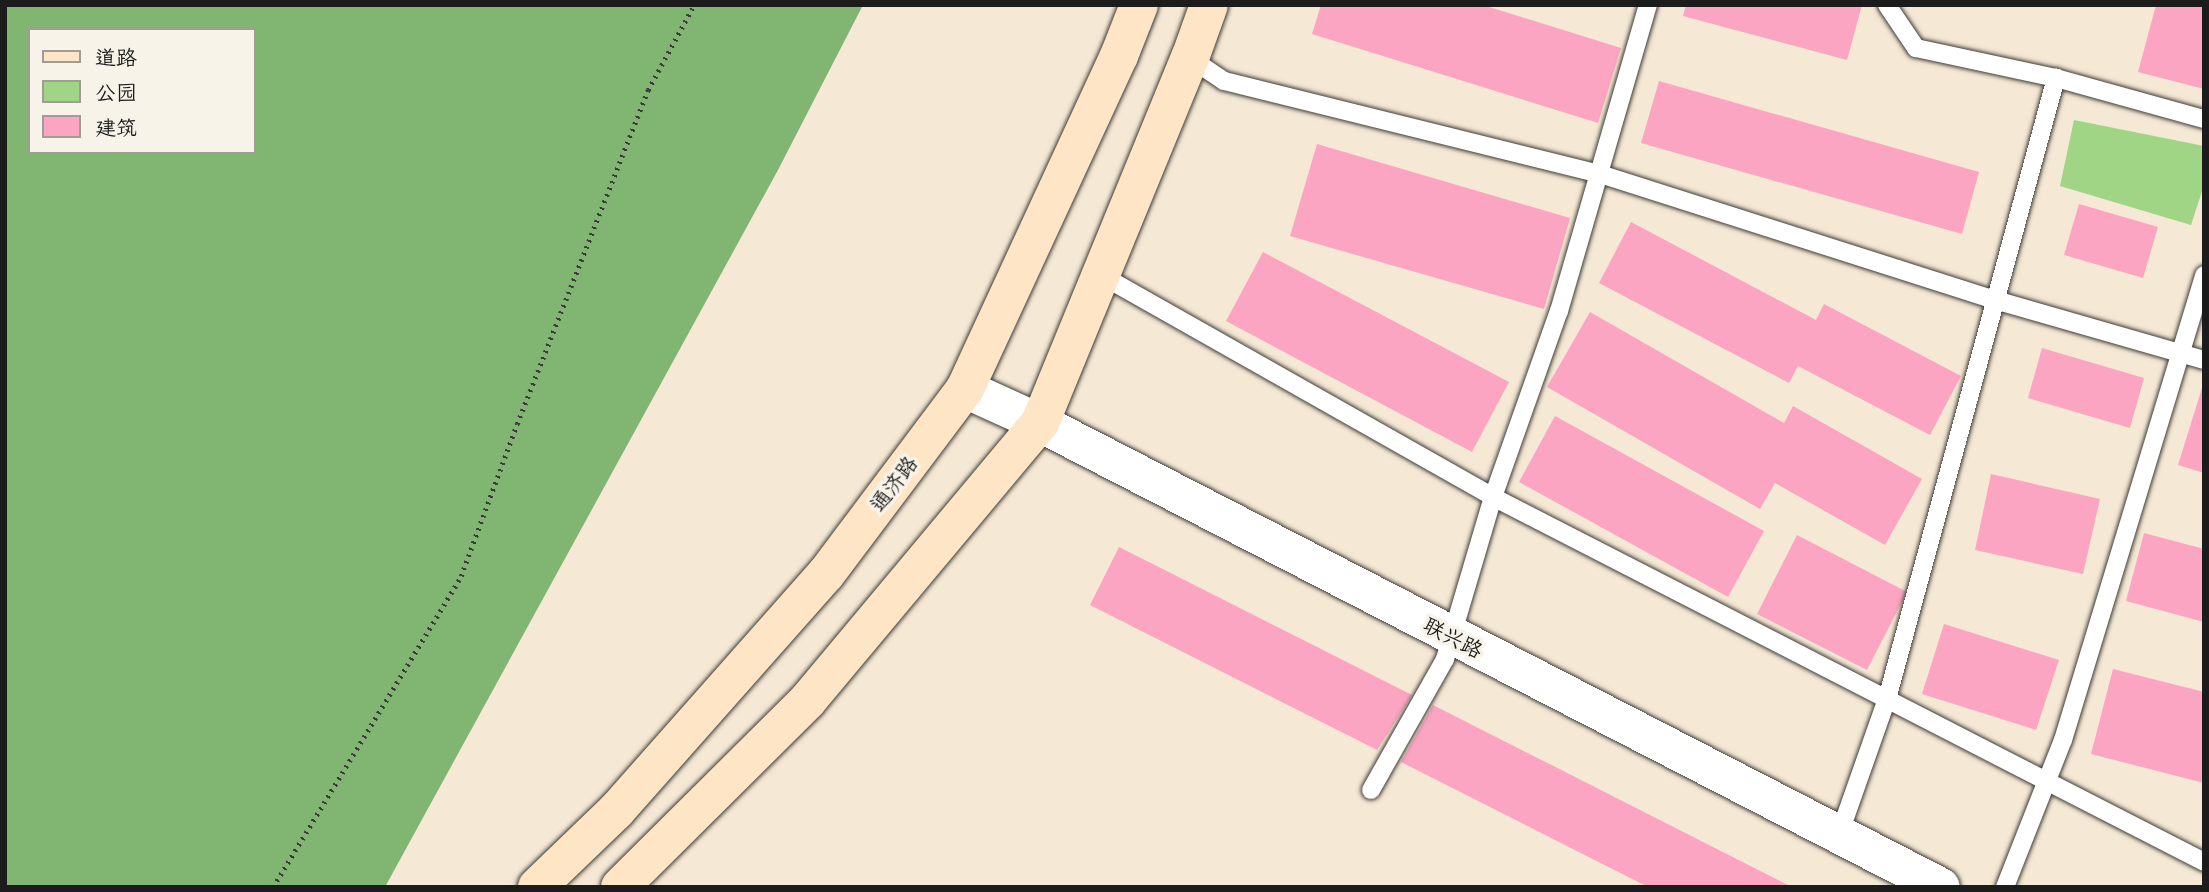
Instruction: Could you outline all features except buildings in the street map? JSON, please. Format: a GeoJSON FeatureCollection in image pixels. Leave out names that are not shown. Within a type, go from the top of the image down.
{"type":"FeatureCollection","features":[{"type":"Feature","properties":{"kind":"main road","name":"通济路"},"geometry":{"type":"LineString","coordinates":[[537,887],[616,811],[826,574],[965,389],[1113,69],[1139,5]]}},
{"type":"Feature","properties":{"kind":"main road"},"geometry":{"type":"LineString","coordinates":[[620,887],[808,700],[1040,423],[1191,58],[1209,5]]}},
{"type":"Feature","properties":{"kind":"street","name":"联兴路"},"geometry":{"type":"LineString","coordinates":[[965,389],[1040,423],[1941,887]]}},
{"type":"Feature","properties":{"kind":"lane"},"geometry":{"type":"LineString","coordinates":[[1371,790],[1445,659],[1493,498],[1559,311],[1648,5]]}},
{"type":"Feature","properties":{"kind":"lane"},"geometry":{"type":"LineString","coordinates":[[1887,5],[1916,48],[2056,78],[2204,120]]}},
{"type":"Feature","properties":{"kind":"lane"},"geometry":{"type":"LineString","coordinates":[[1191,58],[1224,82],[1600,174],[1995,300],[2204,360]]}},
{"type":"Feature","properties":{"kind":"lane"},"geometry":{"type":"LineString","coordinates":[[1839,835],[1887,699],[2056,78]]}},
{"type":"Feature","properties":{"kind":"lane"},"geometry":{"type":"LineString","coordinates":[[1101,275],[1493,498],[2204,862]]}},
{"type":"Feature","properties":{"kind":"lane"},"geometry":{"type":"LineString","coordinates":[[2005,887],[2063,740],[2204,275]]}},
{"type":"Feature","properties":{"kind":"path"},"geometry":{"type":"LineString","coordinates":[[272,887],[461,576],[517,424],[648,90],[694,5]]}},
{"type":"Feature","properties":{"kind":"green space"},"geometry":{"type":"Polygon","coordinates":[[[5,5],[863,5],[778,170],[385,887],[5,887],[5,5]]]}},
{"type":"Feature","properties":{"kind":"green space"},"geometry":{"type":"Polygon","coordinates":[[[2074,120],[2204,146],[2204,185],[2191,225],[2060,186],[2074,120]]]}}]}
